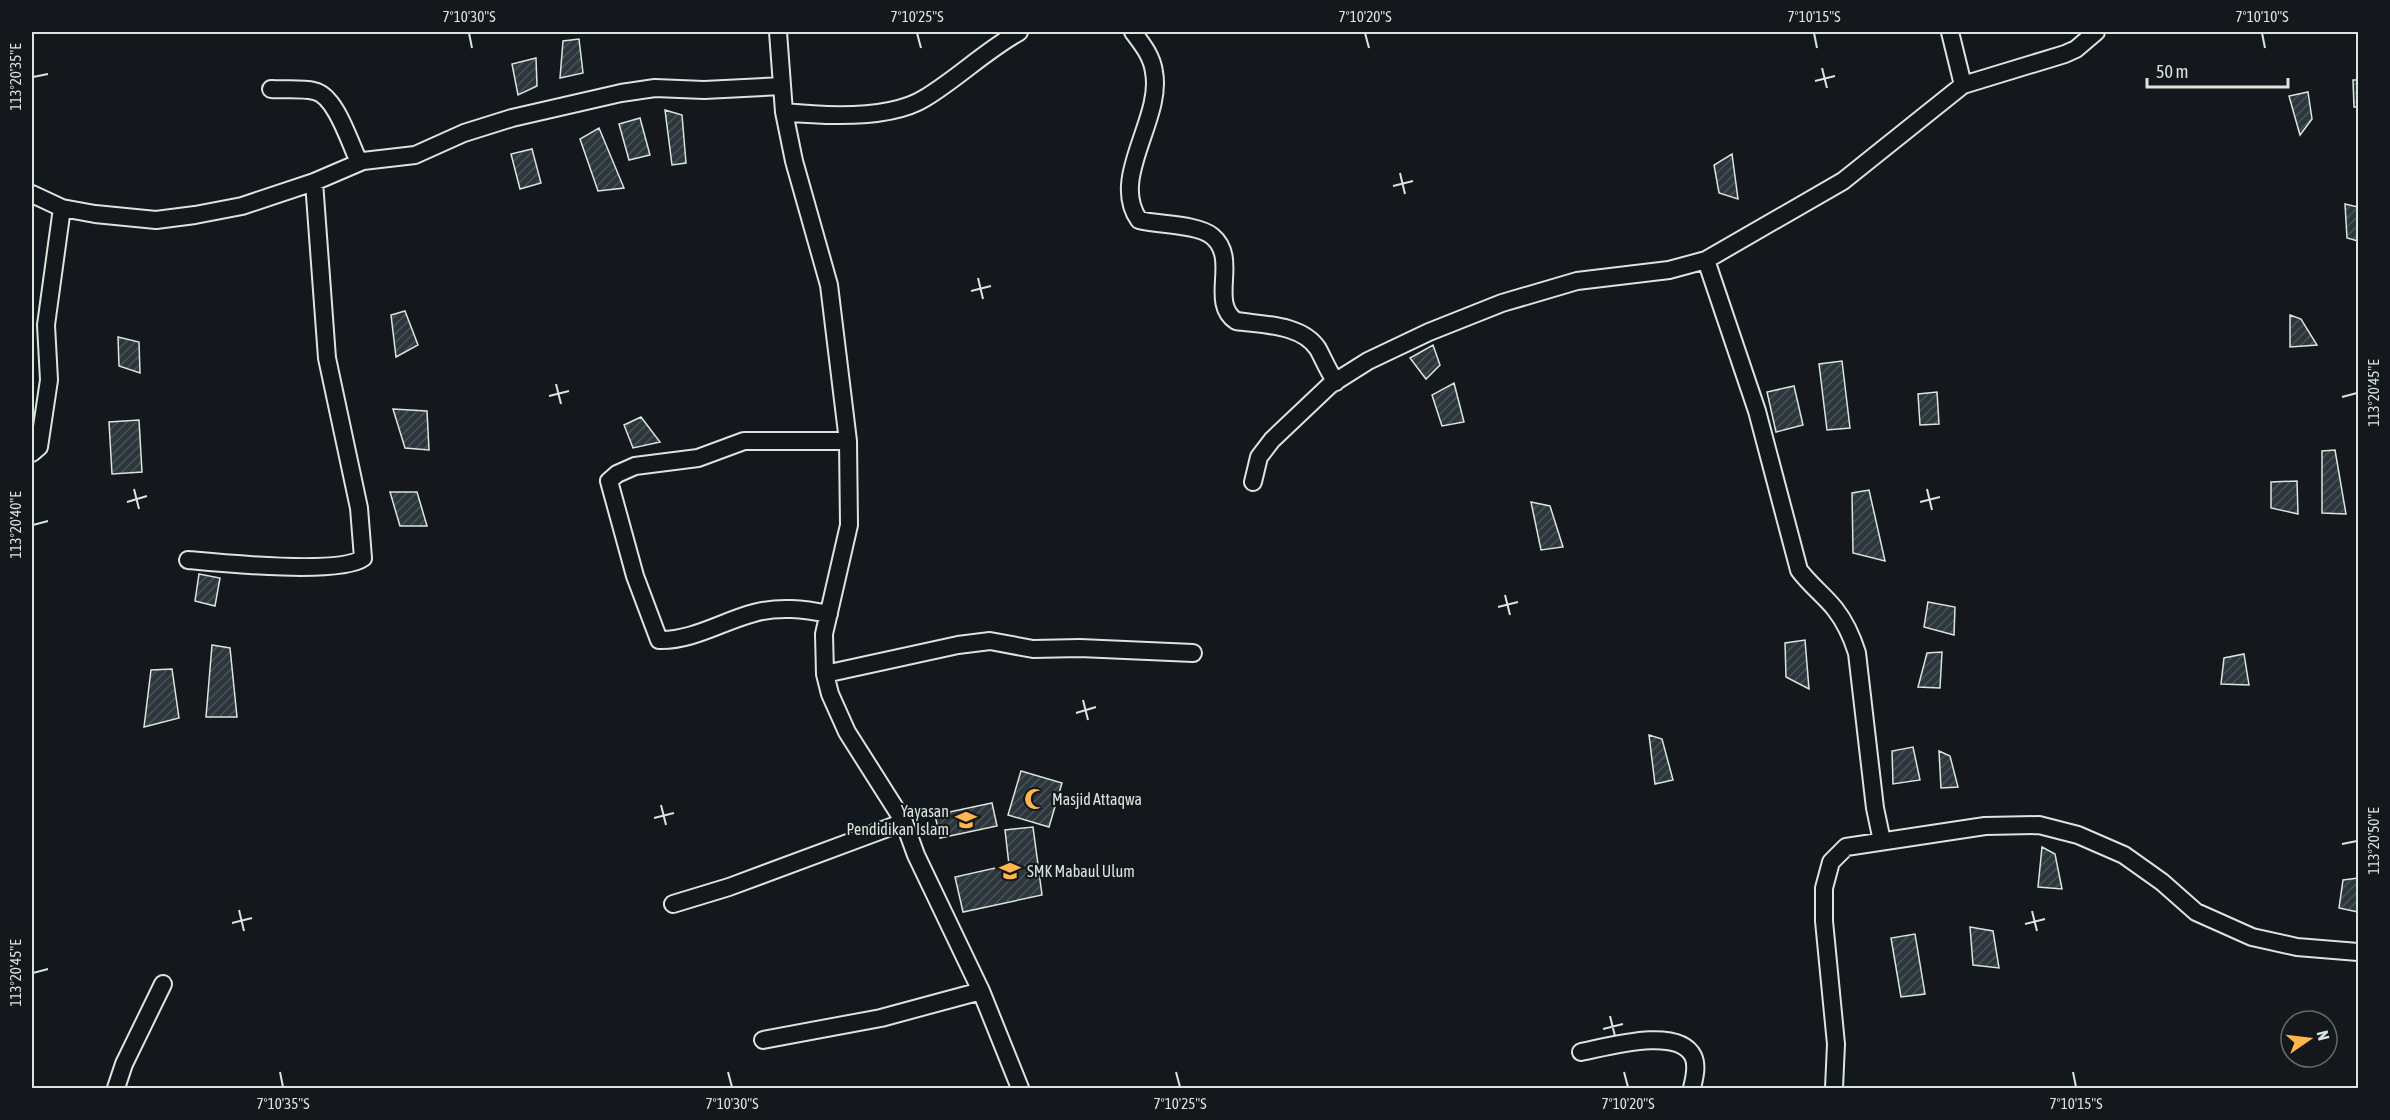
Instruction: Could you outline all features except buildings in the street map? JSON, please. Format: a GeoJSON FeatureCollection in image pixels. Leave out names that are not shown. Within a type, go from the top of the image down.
{"type":"FeatureCollection","features":[{"type":"Feature","properties":{"kind":"street"},"geometry":{"type":"LineString","coordinates":[[778,32],[784,112],[794,161],[830,285],[848,441],[849,525],[824,634],[825,674],[830,694],[847,732],[904,822],[916,855],[981,991],[1020,1089]]}},
{"type":"Feature","properties":{"kind":"street"},"geometry":{"type":"LineString","coordinates":[[784,112],[834,117],[891,110],[923,100],[989,49],[1019,32]]}},
{"type":"Feature","properties":{"kind":"street"},"geometry":{"type":"LineString","coordinates":[[1133,32],[1145,47],[1155,73],[1151,110],[1128,188],[1134,213],[1139,220],[1197,229],[1212,236],[1221,246],[1225,262],[1223,305],[1229,316],[1236,321],[1295,331],[1307,336],[1336,382]]}},
{"type":"Feature","properties":{"kind":"street"},"geometry":{"type":"LineString","coordinates":[[1950,32],[1963,85]]}},
{"type":"Feature","properties":{"kind":"street"},"geometry":{"type":"LineString","coordinates":[[1253,482],[1260,458],[1272,440],[1336,382],[1368,361],[1430,332],[1502,303],[1577,281],[1669,270],[1706,260],[1842,181],[1963,85],[2065,54],[2076,49],[2096,32]]}},
{"type":"Feature","properties":{"kind":"street"},"geometry":{"type":"LineString","coordinates":[[32,195],[62,208],[156,220],[242,206],[314,182],[359,162],[415,155],[464,133],[512,117],[621,93],[656,88],[704,90],[782,86]]}},
{"type":"Feature","properties":{"kind":"street"},"geometry":{"type":"LineString","coordinates":[[271,89],[316,91],[325,96],[341,119],[359,162]]}},
{"type":"Feature","properties":{"kind":"street"},"geometry":{"type":"LineString","coordinates":[[188,560],[231,566],[276,567],[349,564],[363,558],[359,508],[327,358],[314,182]]}},
{"type":"Feature","properties":{"kind":"street"},"geometry":{"type":"LineString","coordinates":[[32,453],[39,447],[49,380],[46,325],[62,208]]}},
{"type":"Feature","properties":{"kind":"street"},"geometry":{"type":"LineString","coordinates":[[1706,260],[1757,411],[1799,570],[1814,590],[1834,608],[1848,629],[1857,653],[1874,798],[1882,840]]}},
{"type":"Feature","properties":{"kind":"street"},"geometry":{"type":"LineString","coordinates":[[829,614],[788,608],[755,613],[707,630],[659,640],[635,576],[609,481],[616,474],[635,466],[698,458],[744,441],[848,441]]}},
{"type":"Feature","properties":{"kind":"street"},"geometry":{"type":"LineString","coordinates":[[825,674],[958,645],[990,641],[1033,649],[1092,648],[1193,652]]}},
{"type":"Feature","properties":{"kind":"street"},"geometry":{"type":"LineString","coordinates":[[673,904],[729,887],[904,822]]}},
{"type":"Feature","properties":{"kind":"street"},"geometry":{"type":"LineString","coordinates":[[1834,1089],[1836,1044],[1824,921],[1824,888],[1832,862],[1846,847],[1984,826],[2039,825],[2078,835],[2124,855],[2162,882],[2196,912],[2252,937],[2296,947],[2358,952]]}},
{"type":"Feature","properties":{"kind":"street"},"geometry":{"type":"LineString","coordinates":[[116,1089],[124,1064],[163,984]]}},
{"type":"Feature","properties":{"kind":"street"},"geometry":{"type":"LineString","coordinates":[[763,1041],[881,1018],[981,991]]}},
{"type":"Feature","properties":{"kind":"street"},"geometry":{"type":"LineString","coordinates":[[1581,1052],[1659,1039],[1675,1043],[1686,1048],[1693,1056],[1695,1067],[1692,1089]]}},
{"type":"Feature","properties":{"kind":"place","name":"Masjid Attaqwa"},"geometry":{"type":"Point","coordinates":[1035,799]}},
{"type":"Feature","properties":{"kind":"place","name":"Yayasan Pendidikan Islam"},"geometry":{"type":"Point","coordinates":[966,820]}},
{"type":"Feature","properties":{"kind":"place","name":"SMK Mabaul Ulum"},"geometry":{"type":"Point","coordinates":[1010,871]}}]}
